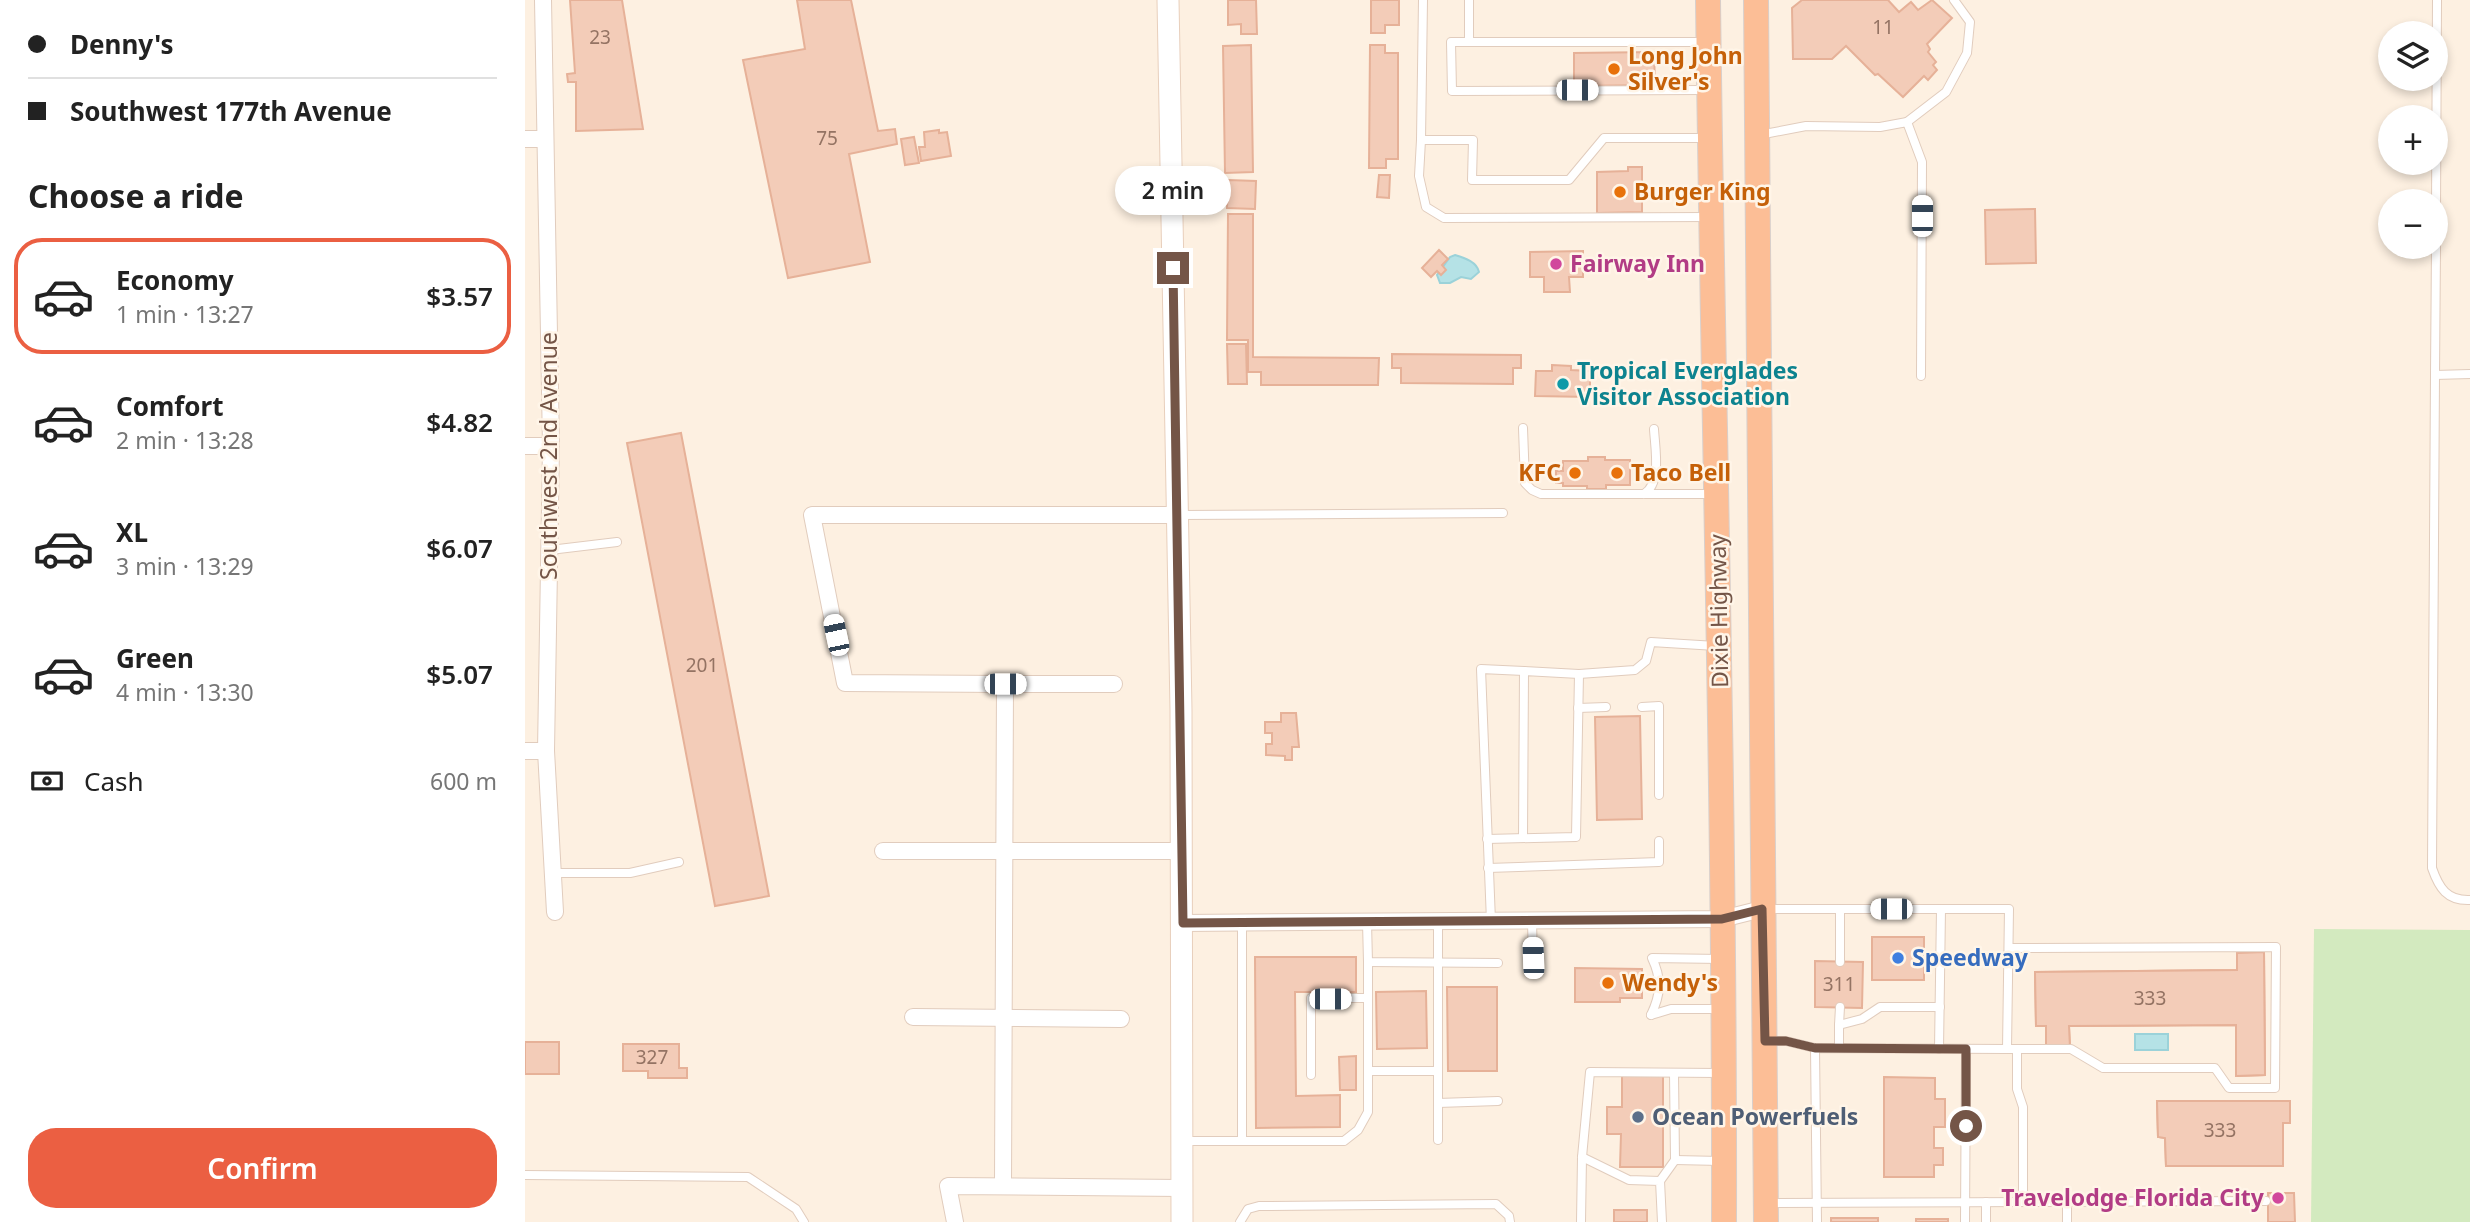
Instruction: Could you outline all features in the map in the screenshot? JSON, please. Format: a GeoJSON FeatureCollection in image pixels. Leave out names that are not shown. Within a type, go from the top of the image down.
{"type":"FeatureCollection","features":[{"type":"Feature","properties":{"kind":"highway","name":"Dixie Highway"},"geometry":{"type":"LineString","coordinates":[[1708,0],[1710,217],[1718,494],[1724,1222]]}},
{"type":"Feature","properties":{"kind":"highway","name":"Dixie Highway"},"geometry":{"type":"LineString","coordinates":[[1756,0],[1766,1213]]}},
{"type":"Feature","properties":{"kind":"main road"},"geometry":{"type":"LineString","coordinates":[[1168,0],[1183,923],[1182,1222]]}},
{"type":"Feature","properties":{"kind":"street","name":"Southwest 2nd Avenue"},"geometry":{"type":"LineString","coordinates":[[543,0],[551,446],[546,751],[555,912]]}},
{"type":"Feature","properties":{"kind":"street"},"geometry":{"type":"LineString","coordinates":[[525,139],[544,139]]}},
{"type":"Feature","properties":{"kind":"street"},"geometry":{"type":"LineString","coordinates":[[525,446],[551,446]]}},
{"type":"Feature","properties":{"kind":"street"},"geometry":{"type":"LineString","coordinates":[[1114,684],[845,683],[812,515],[1177,515]]}},
{"type":"Feature","properties":{"kind":"street"},"geometry":{"type":"LineString","coordinates":[[1003,1186],[1005,684]]}},
{"type":"Feature","properties":{"kind":"street"},"geometry":{"type":"LineString","coordinates":[[525,751],[546,751]]}},
{"type":"Feature","properties":{"kind":"street"},"geometry":{"type":"LineString","coordinates":[[883,851],[1182,851]]}},
{"type":"Feature","properties":{"kind":"street"},"geometry":{"type":"LineString","coordinates":[[1183,923],[1722,919],[1762,909]]}},
{"type":"Feature","properties":{"kind":"street"},"geometry":{"type":"LineString","coordinates":[[913,1017],[1121,1018]]}},
{"type":"Feature","properties":{"kind":"street"},"geometry":{"type":"LineString","coordinates":[[955,1222],[948,1186],[1182,1188]]}},
{"type":"Feature","properties":{"kind":"lane"},"geometry":{"type":"LineString","coordinates":[[1423,0],[1419,176],[1426,207],[1444,218],[1710,217]]}},
{"type":"Feature","properties":{"kind":"lane"},"geometry":{"type":"LineString","coordinates":[[1469,0],[1469,42]]}},
{"type":"Feature","properties":{"kind":"lane"},"geometry":{"type":"LineString","coordinates":[[1757,135],[1806,126],[1880,127],[1907,122],[1946,92],[1968,53],[1970,22],[1954,0]]}},
{"type":"Feature","properties":{"kind":"lane"},"geometry":{"type":"LineString","coordinates":[[2436,189],[2437,0]]}},
{"type":"Feature","properties":{"kind":"lane"},"geometry":{"type":"LineString","coordinates":[[1709,42],[1451,42],[1452,91],[1709,89]]}},
{"type":"Feature","properties":{"kind":"lane"},"geometry":{"type":"LineString","coordinates":[[1907,122],[1922,162],[1921,376]]}},
{"type":"Feature","properties":{"kind":"lane"},"geometry":{"type":"LineString","coordinates":[[1421,140],[1473,140],[1472,180],[1569,180],[1604,138],[1710,138]]}},
{"type":"Feature","properties":{"kind":"lane"},"geometry":{"type":"LineString","coordinates":[[2436,259],[2432,868],[2438,884],[2447,895],[2470,900]]}},
{"type":"Feature","properties":{"kind":"lane"},"geometry":{"type":"LineString","coordinates":[[2435,375],[2470,374]]}},
{"type":"Feature","properties":{"kind":"lane"},"geometry":{"type":"LineString","coordinates":[[1523,428],[1525,484],[1541,494],[1718,494]]}},
{"type":"Feature","properties":{"kind":"lane"},"geometry":{"type":"LineString","coordinates":[[1644,494],[1651,490],[1655,479],[1654,429]]}},
{"type":"Feature","properties":{"kind":"lane"},"geometry":{"type":"LineString","coordinates":[[1177,515],[1503,513]]}},
{"type":"Feature","properties":{"kind":"lane"},"geometry":{"type":"LineString","coordinates":[[550,550],[617,542]]}},
{"type":"Feature","properties":{"kind":"lane"},"geometry":{"type":"LineString","coordinates":[[1491,922],[1481,669],[1579,674],[1635,670],[1646,661],[1651,642],[1719,646]]}},
{"type":"Feature","properties":{"kind":"lane"},"geometry":{"type":"LineString","coordinates":[[1523,838],[1524,671]]}},
{"type":"Feature","properties":{"kind":"lane"},"geometry":{"type":"LineString","coordinates":[[1487,839],[1577,837],[1579,674]]}},
{"type":"Feature","properties":{"kind":"lane"},"geometry":{"type":"LineString","coordinates":[[1643,707],[1659,706],[1659,794]]}},
{"type":"Feature","properties":{"kind":"lane"},"geometry":{"type":"LineString","coordinates":[[1578,708],[1606,707]]}},
{"type":"Feature","properties":{"kind":"lane"},"geometry":{"type":"LineString","coordinates":[[1488,867],[1659,862],[1659,841]]}},
{"type":"Feature","properties":{"kind":"lane"},"geometry":{"type":"LineString","coordinates":[[553,873],[630,873],[679,862]]}},
{"type":"Feature","properties":{"kind":"lane"},"geometry":{"type":"LineString","coordinates":[[1762,909],[2009,909],[2012,1049],[2017,1089],[2023,1107],[2023,1202]]}},
{"type":"Feature","properties":{"kind":"lane"},"geometry":{"type":"LineString","coordinates":[[1840,909],[1840,961]]}},
{"type":"Feature","properties":{"kind":"lane"},"geometry":{"type":"LineString","coordinates":[[1939,1049],[1941,909]]}},
{"type":"Feature","properties":{"kind":"lane"},"geometry":{"type":"LineString","coordinates":[[1182,1141],[1345,1140],[1358,1130],[1368,1112],[1367,922]]}},
{"type":"Feature","properties":{"kind":"lane"},"geometry":{"type":"LineString","coordinates":[[1438,922],[1438,1140]]}},
{"type":"Feature","properties":{"kind":"lane"},"geometry":{"type":"LineString","coordinates":[[1532,922],[1533,958]]}},
{"type":"Feature","properties":{"kind":"lane"},"geometry":{"type":"LineString","coordinates":[[1242,923],[1242,1141]]}},
{"type":"Feature","properties":{"kind":"lane"},"geometry":{"type":"LineString","coordinates":[[1765,1041],[1786,1041],[1815,1048],[2071,1049],[2103,1068],[2215,1068],[2229,1088],[2275,1088],[2276,947],[2009,948]]}},
{"type":"Feature","properties":{"kind":"lane"},"geometry":{"type":"LineString","coordinates":[[1722,959],[1652,958],[1660,981],[1660,992],[1651,1015],[1671,1009],[1723,1009]]}},
{"type":"Feature","properties":{"kind":"lane"},"geometry":{"type":"LineString","coordinates":[[1368,961],[1498,963]]}},
{"type":"Feature","properties":{"kind":"lane"},"geometry":{"type":"LineString","coordinates":[[1311,1075],[1311,999],[1368,999]]}},
{"type":"Feature","properties":{"kind":"lane"},"geometry":{"type":"LineString","coordinates":[[1839,1048],[1840,1007]]}},
{"type":"Feature","properties":{"kind":"lane"},"geometry":{"type":"LineString","coordinates":[[1839,1025],[1862,1019],[1880,1007],[1940,1007]]}},
{"type":"Feature","properties":{"kind":"lane"},"geometry":{"type":"LineString","coordinates":[[1815,1048],[1817,1222]]}},
{"type":"Feature","properties":{"kind":"lane"},"geometry":{"type":"LineString","coordinates":[[1965,1222],[1966,1049]]}},
{"type":"Feature","properties":{"kind":"lane"},"geometry":{"type":"LineString","coordinates":[[1368,1071],[1438,1071]]}},
{"type":"Feature","properties":{"kind":"lane"},"geometry":{"type":"LineString","coordinates":[[1581,1222],[1582,1157],[1590,1072],[1722,1073]]}},
{"type":"Feature","properties":{"kind":"lane"},"geometry":{"type":"LineString","coordinates":[[1662,1222],[1660,1181],[1675,1160],[1674,1073]]}},
{"type":"Feature","properties":{"kind":"lane"},"geometry":{"type":"LineString","coordinates":[[1438,1103],[1498,1101]]}},
{"type":"Feature","properties":{"kind":"lane"},"geometry":{"type":"LineString","coordinates":[[1582,1157],[1629,1180],[1660,1181]]}},
{"type":"Feature","properties":{"kind":"lane"},"geometry":{"type":"LineString","coordinates":[[1675,1160],[1724,1161]]}},
{"type":"Feature","properties":{"kind":"lane"},"geometry":{"type":"LineString","coordinates":[[525,1175],[748,1177],[796,1209],[804,1222]]}},
{"type":"Feature","properties":{"kind":"lane"},"geometry":{"type":"LineString","coordinates":[[1766,1213],[1817,1203],[2266,1201]]}},
{"type":"Feature","properties":{"kind":"lane"},"geometry":{"type":"LineString","coordinates":[[1986,1202],[1986,1222]]}},
{"type":"Feature","properties":{"kind":"lane"},"geometry":{"type":"LineString","coordinates":[[2067,1202],[2067,1222]]}},
{"type":"Feature","properties":{"kind":"lane"},"geometry":{"type":"LineString","coordinates":[[1240,1222],[1248,1209],[1259,1206],[1496,1204],[1509,1216],[1510,1222]]}},
{"type":"Feature","properties":{"kind":"green space"},"geometry":{"type":"Polygon","coordinates":[[[2314,929],[2470,930],[2470,1222],[2311,1222],[2314,929]]]}},
{"type":"Feature","properties":{"kind":"water"},"geometry":{"type":"Polygon","coordinates":[[[1455,255],[1473,263],[1479,272],[1471,279],[1461,277],[1450,283],[1440,283],[1437,275],[1450,257],[1455,255]]]}},
{"type":"Feature","properties":{"kind":"water"},"geometry":{"type":"Polygon","coordinates":[[[2135,1034],[2168,1034],[2168,1050],[2135,1050],[2135,1034]]]}},
{"type":"Feature","properties":{"kind":"building"},"geometry":{"type":"Polygon","coordinates":[[[570,0],[622,0],[643,129],[576,131],[576,82],[568,82],[567,74],[575,73],[570,0]]]}},
{"type":"Feature","properties":{"kind":"building"},"geometry":{"type":"Polygon","coordinates":[[[797,0],[851,0],[878,131],[895,129],[897,144],[849,154],[870,262],[788,278],[743,60],[805,49],[797,0]]]}},
{"type":"Feature","properties":{"kind":"building"},"geometry":{"type":"Polygon","coordinates":[[[1228,0],[1256,0],[1257,34],[1241,34],[1241,24],[1228,25],[1228,0]]]}},
{"type":"Feature","properties":{"kind":"building"},"geometry":{"type":"Polygon","coordinates":[[[1371,0],[1399,0],[1399,25],[1385,25],[1385,33],[1371,33],[1371,0]]]}},
{"type":"Feature","properties":{"kind":"building"},"geometry":{"type":"Polygon","coordinates":[[[1802,0],[1888,0],[1899,12],[1911,2],[1918,10],[1932,0],[1952,18],[1927,44],[1937,70],[1928,80],[1924,76],[1903,97],[1878,74],[1875,75],[1846,46],[1832,59],[1793,59],[1792,8],[1802,0]]]}},
{"type":"Feature","properties":{"kind":"building"},"geometry":{"type":"Polygon","coordinates":[[[1251,45],[1253,172],[1225,173],[1223,46],[1251,45]]]}},
{"type":"Feature","properties":{"kind":"building"},"geometry":{"type":"Polygon","coordinates":[[[1370,45],[1385,45],[1385,53],[1398,53],[1398,159],[1386,159],[1386,168],[1369,168],[1370,45]]]}},
{"type":"Feature","properties":{"kind":"building","name":"Long John Silver's"},"geometry":{"type":"Polygon","coordinates":[[[1654,52],[1655,85],[1574,86],[1574,53],[1654,52]]]}},
{"type":"Feature","properties":{"kind":"building"},"geometry":{"type":"Polygon","coordinates":[[[939,130],[939,133],[947,132],[951,156],[921,161],[919,147],[925,147],[924,132],[939,130]]]}},
{"type":"Feature","properties":{"kind":"building"},"geometry":{"type":"Polygon","coordinates":[[[914,137],[919,163],[905,165],[901,139],[914,137]]]}},
{"type":"Feature","properties":{"kind":"building","name":"Burger King"},"geometry":{"type":"Polygon","coordinates":[[[1628,167],[1642,167],[1642,212],[1597,213],[1597,172],[1628,171],[1628,167]]]}},
{"type":"Feature","properties":{"kind":"building"},"geometry":{"type":"Polygon","coordinates":[[[1379,175],[1390,175],[1389,198],[1377,197],[1379,175]]]}},
{"type":"Feature","properties":{"kind":"building"},"geometry":{"type":"Polygon","coordinates":[[[1228,180],[1256,181],[1255,209],[1227,208],[1228,180]]]}},
{"type":"Feature","properties":{"kind":"building"},"geometry":{"type":"Polygon","coordinates":[[[2035,209],[2036,263],[1986,264],[1985,210],[2035,209]]]}},
{"type":"Feature","properties":{"kind":"building"},"geometry":{"type":"Polygon","coordinates":[[[1228,214],[1253,214],[1253,357],[1379,358],[1378,385],[1261,385],[1261,372],[1248,372],[1248,340],[1227,340],[1228,214]]]}},
{"type":"Feature","properties":{"kind":"building"},"geometry":{"type":"Polygon","coordinates":[[[1439,250],[1448,259],[1442,265],[1446,270],[1441,275],[1437,271],[1431,277],[1422,268],[1439,250]]]}},
{"type":"Feature","properties":{"kind":"building","name":"Fairway Inn"},"geometry":{"type":"Polygon","coordinates":[[[1583,251],[1583,277],[1569,277],[1570,292],[1544,292],[1544,277],[1530,277],[1530,252],[1583,251]]]}},
{"type":"Feature","properties":{"kind":"building"},"geometry":{"type":"Polygon","coordinates":[[[1227,344],[1246,344],[1247,384],[1228,384],[1227,344]]]}},
{"type":"Feature","properties":{"kind":"building"},"geometry":{"type":"Polygon","coordinates":[[[1392,354],[1521,355],[1521,368],[1513,368],[1513,384],[1401,383],[1401,368],[1392,368],[1392,354]]]}},
{"type":"Feature","properties":{"kind":"building","name":"Tropical Everglades Visitor Association"},"geometry":{"type":"Polygon","coordinates":[[[1552,365],[1590,371],[1590,397],[1535,396],[1536,371],[1552,371],[1552,365]]]}},
{"type":"Feature","properties":{"kind":"building"},"geometry":{"type":"Polygon","coordinates":[[[681,433],[769,896],[715,906],[627,443],[681,433]]]}},
{"type":"Feature","properties":{"kind":"building"},"geometry":{"type":"Polygon","coordinates":[[[1588,457],[1630,460],[1630,485],[1606,485],[1606,489],[1587,489],[1587,486],[1563,486],[1563,483],[1556,483],[1556,471],[1563,471],[1563,461],[1588,461],[1588,457]]]}},
{"type":"Feature","properties":{"kind":"building"},"geometry":{"type":"Polygon","coordinates":[[[1281,713],[1296,713],[1299,747],[1292,747],[1292,760],[1285,760],[1285,756],[1266,755],[1266,744],[1272,744],[1272,733],[1265,733],[1265,722],[1281,722],[1281,713]]]}},
{"type":"Feature","properties":{"kind":"building"},"geometry":{"type":"Polygon","coordinates":[[[1640,716],[1642,819],[1597,820],[1595,717],[1640,716]]]}},
{"type":"Feature","properties":{"kind":"building","name":"Speedway"},"geometry":{"type":"Polygon","coordinates":[[[1872,937],[1924,937],[1924,980],[1872,980],[1872,937]]]}},
{"type":"Feature","properties":{"kind":"building"},"geometry":{"type":"Polygon","coordinates":[[[2264,952],[2265,1075],[2236,1076],[2236,1025],[2069,1026],[2070,1048],[2046,1048],[2046,1026],[2036,1026],[2035,972],[2237,970],[2237,953],[2264,952]]]}},
{"type":"Feature","properties":{"kind":"building"},"geometry":{"type":"Polygon","coordinates":[[[2264,952],[2265,1075],[2236,1076],[2236,1025],[2069,1026],[2070,1048],[2046,1048],[2046,1026],[2036,1026],[2035,972],[2237,970],[2237,953],[2264,952]]]}},
{"type":"Feature","properties":{"kind":"building"},"geometry":{"type":"Polygon","coordinates":[[[1255,957],[1356,957],[1356,992],[1295,992],[1296,1096],[1340,1095],[1340,1127],[1256,1128],[1255,957]]]}},
{"type":"Feature","properties":{"kind":"building","name":"Speedway"},"geometry":{"type":"Polygon","coordinates":[[[1815,961],[1863,962],[1862,1008],[1815,1007],[1815,961]]]}},
{"type":"Feature","properties":{"kind":"building","name":"Wendy's"},"geometry":{"type":"Polygon","coordinates":[[[1575,968],[1642,969],[1642,998],[1620,998],[1620,1002],[1575,1002],[1575,968]]]}},
{"type":"Feature","properties":{"kind":"building"},"geometry":{"type":"Polygon","coordinates":[[[1447,987],[1497,987],[1497,1071],[1448,1071],[1447,987]]]}},
{"type":"Feature","properties":{"kind":"building"},"geometry":{"type":"Polygon","coordinates":[[[1426,991],[1427,1048],[1377,1049],[1376,992],[1426,991]]]}},
{"type":"Feature","properties":{"kind":"building"},"geometry":{"type":"Polygon","coordinates":[[[525,1042],[559,1042],[559,1074],[525,1074],[525,1042]]]}},
{"type":"Feature","properties":{"kind":"building"},"geometry":{"type":"Polygon","coordinates":[[[623,1044],[679,1044],[679,1068],[687,1068],[687,1078],[648,1078],[648,1071],[623,1071],[623,1044]]]}},
{"type":"Feature","properties":{"kind":"building"},"geometry":{"type":"Polygon","coordinates":[[[1356,1056],[1356,1090],[1340,1090],[1339,1057],[1356,1056]]]}},
{"type":"Feature","properties":{"kind":"building"},"geometry":{"type":"Polygon","coordinates":[[[1622,1072],[1663,1072],[1663,1167],[1620,1167],[1621,1134],[1607,1134],[1607,1107],[1622,1107],[1622,1072]]]}},
{"type":"Feature","properties":{"kind":"building"},"geometry":{"type":"Polygon","coordinates":[[[1884,1077],[1935,1078],[1935,1099],[1945,1099],[1945,1127],[1934,1127],[1934,1148],[1943,1148],[1943,1165],[1934,1165],[1934,1177],[1884,1177],[1884,1077]]]}},
{"type":"Feature","properties":{"kind":"building"},"geometry":{"type":"Polygon","coordinates":[[[2157,1101],[2290,1101],[2290,1123],[2283,1123],[2283,1166],[2166,1166],[2165,1138],[2158,1137],[2157,1101]]]}},
{"type":"Feature","properties":{"kind":"building"},"geometry":{"type":"Polygon","coordinates":[[[2157,1101],[2290,1101],[2290,1123],[2283,1123],[2283,1166],[2166,1166],[2165,1138],[2158,1137],[2157,1101]]]}},
{"type":"Feature","properties":{"kind":"building"},"geometry":{"type":"Polygon","coordinates":[[[2268,1193],[2294,1193],[2295,1222],[2268,1222],[2268,1193]]]}},
{"type":"Feature","properties":{"kind":"building"},"geometry":{"type":"Polygon","coordinates":[[[1614,1210],[1647,1210],[1647,1222],[1614,1222],[1614,1210]]]}},
{"type":"Feature","properties":{"kind":"building"},"geometry":{"type":"Polygon","coordinates":[[[1831,1218],[1878,1218],[1878,1222],[1831,1222],[1831,1218]]]}},
{"type":"Feature","properties":{"kind":"building"},"geometry":{"type":"Polygon","coordinates":[[[1916,1219],[1948,1219],[1948,1222],[1916,1222],[1916,1219]]]}},
{"type":"Feature","properties":{"kind":"place","name":"Long John Silver's"},"geometry":{"type":"Point","coordinates":[1614,69]}},
{"type":"Feature","properties":{"kind":"place","name":"Burger King"},"geometry":{"type":"Point","coordinates":[1620,192]}},
{"type":"Feature","properties":{"kind":"place","name":"Fairway Inn"},"geometry":{"type":"Point","coordinates":[1556,264]}},
{"type":"Feature","properties":{"kind":"place","name":"Tropical Everglades Visitor Association"},"geometry":{"type":"Point","coordinates":[1563,384]}},
{"type":"Feature","properties":{"kind":"place","name":"KFC"},"geometry":{"type":"Point","coordinates":[1575,473]}},
{"type":"Feature","properties":{"kind":"place","name":"Taco Bell"},"geometry":{"type":"Point","coordinates":[1617,473]}},
{"type":"Feature","properties":{"kind":"place","name":"Speedway"},"geometry":{"type":"Point","coordinates":[1898,958]}},
{"type":"Feature","properties":{"kind":"place","name":"Wendy's"},"geometry":{"type":"Point","coordinates":[1608,983]}},
{"type":"Feature","properties":{"kind":"place","name":"Ocean Powerfuels"},"geometry":{"type":"Point","coordinates":[1638,1117]}},
{"type":"Feature","properties":{"kind":"place","name":"Travelodge Florida City"},"geometry":{"type":"Point","coordinates":[2278,1198]}},
{"type":"Feature","properties":{"kind":"route"},"geometry":{"type":"LineString","coordinates":[[1173,268],[1183,923],[1722,919],[1762,909],[1765,1041],[1786,1041],[1815,1048],[1966,1049],[1966,1126]]}}]}
